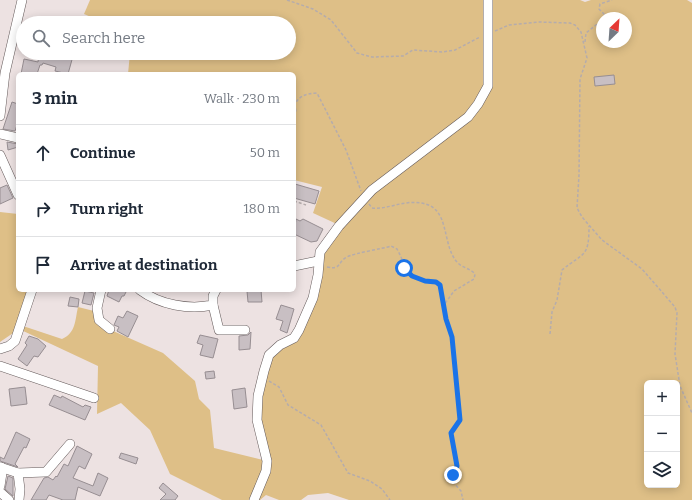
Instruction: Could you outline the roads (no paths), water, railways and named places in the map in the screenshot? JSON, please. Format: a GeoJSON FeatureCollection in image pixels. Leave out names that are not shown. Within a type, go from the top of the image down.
{"type":"FeatureCollection","features":[{"type":"Feature","properties":{"kind":"street"},"geometry":{"type":"LineString","coordinates":[[18,16],[22,0]]}},
{"type":"Feature","properties":{"kind":"street"},"geometry":{"type":"LineString","coordinates":[[254,500],[266,471],[267,461],[257,420],[258,396],[269,355],[280,345],[294,338],[299,330],[313,298],[318,275],[318,261],[320,252],[325,243],[372,190],[468,117],[478,104],[488,86],[488,0]]}},
{"type":"Feature","properties":{"kind":"street"},"geometry":{"type":"LineString","coordinates":[[0,116],[5,73],[16,26]]}},
{"type":"Feature","properties":{"kind":"street"},"geometry":{"type":"LineString","coordinates":[[0,134],[16,138]]}},
{"type":"Feature","properties":{"kind":"street"},"geometry":{"type":"LineString","coordinates":[[0,155],[16,191]]}},
{"type":"Feature","properties":{"kind":"street"},"geometry":{"type":"LineString","coordinates":[[296,266],[318,261]]}},
{"type":"Feature","properties":{"kind":"street"},"geometry":{"type":"LineString","coordinates":[[0,349],[15,341],[31,292]]}},
{"type":"Feature","properties":{"kind":"street"},"geometry":{"type":"LineString","coordinates":[[101,292],[97,308],[99,320],[110,329]]}},
{"type":"Feature","properties":{"kind":"street"},"geometry":{"type":"LineString","coordinates":[[142,292],[150,298],[165,304],[204,307],[213,305]]}},
{"type":"Feature","properties":{"kind":"street"},"geometry":{"type":"LineString","coordinates":[[215,292],[213,296],[213,305],[219,330],[246,330]]}},
{"type":"Feature","properties":{"kind":"street"},"geometry":{"type":"LineString","coordinates":[[0,366],[94,398]]}},
{"type":"Feature","properties":{"kind":"street"},"geometry":{"type":"LineString","coordinates":[[0,467],[18,474],[46,472],[70,444]]}},
{"type":"Feature","properties":{"kind":"street"},"geometry":{"type":"LineString","coordinates":[[0,467],[2,473],[0,486]]}},
{"type":"Feature","properties":{"kind":"street"},"geometry":{"type":"LineString","coordinates":[[18,474],[20,489],[18,500]]}},
{"type":"Feature","properties":{"kind":"street"},"geometry":{"type":"LineString","coordinates":[[0,492],[9,500]]}}]}
